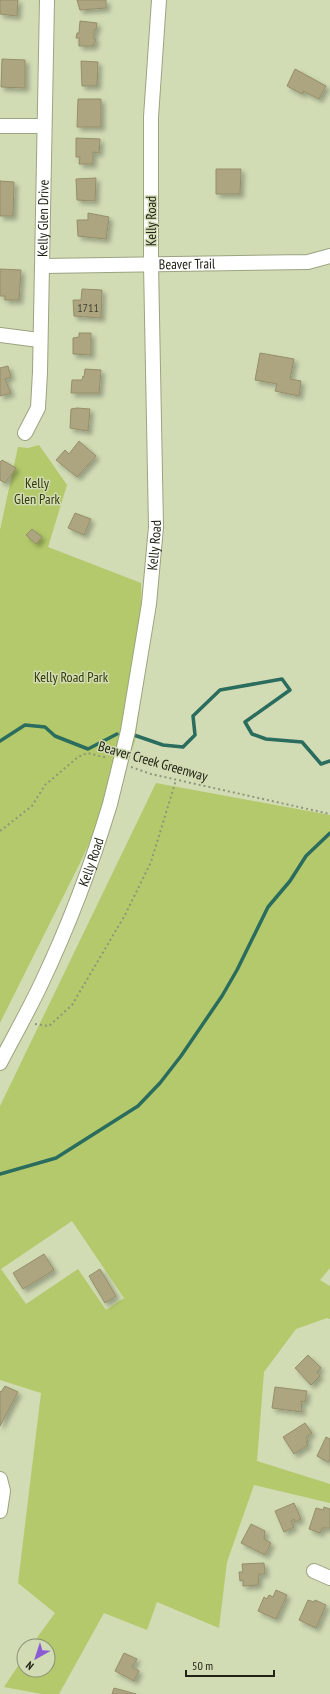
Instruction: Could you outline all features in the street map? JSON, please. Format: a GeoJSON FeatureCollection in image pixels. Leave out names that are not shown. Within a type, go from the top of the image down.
{"type":"FeatureCollection","features":[{"type":"Feature","properties":{"kind":"street","name":"Kelly Glen Drive"},"geometry":{"type":"LineString","coordinates":[[25,433],[38,408],[43,266],[47,0]]}},
{"type":"Feature","properties":{"kind":"street","name":"Kelly Road"},"geometry":{"type":"LineString","coordinates":[[0,1063],[42,982],[75,905],[97,846],[110,804],[128,731],[149,604],[156,527],[151,264],[151,117],[159,0]]}},
{"type":"Feature","properties":{"kind":"street"},"geometry":{"type":"LineString","coordinates":[[1,126],[44,126]]}},
{"type":"Feature","properties":{"kind":"street","name":"Beaver Trail"},"geometry":{"type":"LineString","coordinates":[[43,266],[308,262],[330,256]]}},
{"type":"Feature","properties":{"kind":"street"},"geometry":{"type":"LineString","coordinates":[[0,335],[40,340]]}},
{"type":"Feature","properties":{"kind":"street"},"geometry":{"type":"LineString","coordinates":[[0,1478],[3,1491],[0,1511]]}},
{"type":"Feature","properties":{"kind":"street"},"geometry":{"type":"LineString","coordinates":[[314,1571],[330,1578]]}},
{"type":"Feature","properties":{"kind":"path","name":"Beaver Creek Greenway"},"geometry":{"type":"LineString","coordinates":[[0,831],[32,806],[45,785],[78,757],[86,753],[114,760]]}},
{"type":"Feature","properties":{"kind":"path","name":"Beaver Creek Greenway"},"geometry":{"type":"LineString","coordinates":[[129,766],[151,774],[176,780],[330,814]]}},
{"type":"Feature","properties":{"kind":"path"},"geometry":{"type":"LineString","coordinates":[[22,1022],[49,1026],[72,1005],[125,915],[152,862],[176,780]]}},
{"type":"Feature","properties":{"kind":"green space","name":"Kelly Road Park"},"geometry":{"type":"Polygon","coordinates":[[[39,445],[67,485],[48,547],[141,583],[144,678],[135,741],[128,761],[79,865],[0,1023],[0,530],[18,447],[28,448],[39,445]]]}},
{"type":"Feature","properties":{"kind":"green space"},"geometry":{"type":"Polygon","coordinates":[[[156,783],[330,815],[330,1268],[320,1280],[330,1286],[330,1319],[327,1318],[296,1329],[264,1372],[257,1461],[330,1484],[330,1503],[254,1485],[227,1562],[219,1628],[157,1602],[147,1630],[104,1613],[59,1694],[42,1694],[4,1687],[16,1669],[16,1678],[56,1678],[56,1638],[37,1638],[55,1613],[18,1583],[41,1393],[0,1380],[0,1106],[156,783]],[[72,1221],[1,1269],[26,1304],[78,1269],[106,1310],[124,1298],[72,1221]]]}},
{"type":"Feature","properties":{"kind":"building"},"geometry":{"type":"Polygon","coordinates":[[[0,0],[18,0],[17,16],[0,14],[0,0]]]}},
{"type":"Feature","properties":{"kind":"building"},"geometry":{"type":"Polygon","coordinates":[[[77,0],[106,0],[106,8],[80,10],[77,0]]]}},
{"type":"Feature","properties":{"kind":"building"},"geometry":{"type":"Polygon","coordinates":[[[80,21],[97,23],[96,30],[94,30],[94,39],[96,40],[93,46],[79,46],[79,38],[76,38],[77,33],[79,33],[80,21]]]}},
{"type":"Feature","properties":{"kind":"building"},"geometry":{"type":"Polygon","coordinates":[[[2,59],[25,60],[25,88],[1,87],[2,59]]]}},
{"type":"Feature","properties":{"kind":"building"},"geometry":{"type":"Polygon","coordinates":[[[81,61],[98,62],[97,86],[82,86],[81,61]]]}},
{"type":"Feature","properties":{"kind":"building"},"geometry":{"type":"Polygon","coordinates":[[[295,69],[326,86],[319,99],[303,91],[302,94],[287,86],[295,69]]]}},
{"type":"Feature","properties":{"kind":"building"},"geometry":{"type":"Polygon","coordinates":[[[78,99],[101,99],[101,127],[77,127],[78,99]]]}},
{"type":"Feature","properties":{"kind":"building"},"geometry":{"type":"Polygon","coordinates":[[[76,138],[100,139],[99,153],[93,152],[93,164],[79,164],[80,157],[76,157],[76,138]]]}},
{"type":"Feature","properties":{"kind":"building"},"geometry":{"type":"Polygon","coordinates":[[[216,169],[241,169],[240,194],[216,194],[216,169]]]}},
{"type":"Feature","properties":{"kind":"building"},"geometry":{"type":"Polygon","coordinates":[[[96,178],[95,201],[77,200],[76,179],[96,178]]]}},
{"type":"Feature","properties":{"kind":"building"},"geometry":{"type":"Polygon","coordinates":[[[0,181],[14,182],[13,216],[0,216],[0,181]]]}},
{"type":"Feature","properties":{"kind":"building"},"geometry":{"type":"Polygon","coordinates":[[[88,213],[109,217],[106,239],[78,236],[77,220],[88,220],[88,213]]]}},
{"type":"Feature","properties":{"kind":"building"},"geometry":{"type":"Polygon","coordinates":[[[0,269],[21,270],[19,300],[5,300],[5,296],[0,296],[0,269]]]}},
{"type":"Feature","properties":{"kind":"building"},"geometry":{"type":"Polygon","coordinates":[[[82,289],[102,290],[101,318],[74,316],[73,300],[81,300],[82,289]]]}},
{"type":"Feature","properties":{"kind":"building"},"geometry":{"type":"Polygon","coordinates":[[[79,333],[91,333],[91,355],[73,354],[73,338],[79,337],[79,333]]]}},
{"type":"Feature","properties":{"kind":"building"},"geometry":{"type":"Polygon","coordinates":[[[260,353],[294,359],[290,379],[301,381],[299,396],[275,391],[277,384],[255,380],[260,353]]]}},
{"type":"Feature","properties":{"kind":"building"},"geometry":{"type":"Polygon","coordinates":[[[8,366],[11,377],[5,379],[11,393],[0,396],[0,368],[8,366]]]}},
{"type":"Feature","properties":{"kind":"building"},"geometry":{"type":"Polygon","coordinates":[[[85,369],[101,370],[99,393],[71,393],[72,380],[82,380],[85,369]]]}},
{"type":"Feature","properties":{"kind":"building"},"geometry":{"type":"Polygon","coordinates":[[[71,409],[90,409],[88,431],[70,428],[71,409]]]}},
{"type":"Feature","properties":{"kind":"building"},"geometry":{"type":"Polygon","coordinates":[[[79,441],[96,456],[77,477],[56,460],[65,450],[69,454],[79,441]]]}},
{"type":"Feature","properties":{"kind":"building"},"geometry":{"type":"Polygon","coordinates":[[[2,460],[16,468],[5,483],[0,480],[0,462],[2,460]]]}},
{"type":"Feature","properties":{"kind":"building"},"geometry":{"type":"Polygon","coordinates":[[[75,513],[91,519],[84,535],[68,528],[75,513]]]}},
{"type":"Feature","properties":{"kind":"building"},"geometry":{"type":"Polygon","coordinates":[[[32,529],[42,537],[36,544],[26,535],[32,529]]]}},
{"type":"Feature","properties":{"kind":"building"},"geometry":{"type":"Polygon","coordinates":[[[44,1254],[54,1270],[23,1289],[13,1273],[44,1254]]]}},
{"type":"Feature","properties":{"kind":"building"},"geometry":{"type":"Polygon","coordinates":[[[100,1269],[116,1296],[105,1303],[89,1276],[100,1269]]]}},
{"type":"Feature","properties":{"kind":"building"},"geometry":{"type":"Polygon","coordinates":[[[308,1355],[321,1368],[317,1372],[320,1376],[311,1385],[295,1368],[308,1355]]]}},
{"type":"Feature","properties":{"kind":"building"},"geometry":{"type":"Polygon","coordinates":[[[5,1386],[18,1392],[0,1426],[0,1391],[1,1392],[5,1386]]]}},
{"type":"Feature","properties":{"kind":"building"},"geometry":{"type":"Polygon","coordinates":[[[275,1387],[307,1391],[305,1402],[301,1401],[302,1412],[272,1408],[275,1387]]]}},
{"type":"Feature","properties":{"kind":"building"},"geometry":{"type":"Polygon","coordinates":[[[305,1423],[312,1433],[306,1437],[308,1440],[306,1442],[308,1445],[294,1454],[283,1437],[305,1423]]]}},
{"type":"Feature","properties":{"kind":"building"},"geometry":{"type":"Polygon","coordinates":[[[326,1437],[330,1439],[330,1459],[328,1462],[317,1456],[326,1437]]]}},
{"type":"Feature","properties":{"kind":"building"},"geometry":{"type":"Polygon","coordinates":[[[294,1503],[301,1519],[295,1522],[294,1519],[291,1521],[294,1527],[284,1532],[275,1511],[294,1503]]]}},
{"type":"Feature","properties":{"kind":"building"},"geometry":{"type":"Polygon","coordinates":[[[324,1507],[330,1509],[330,1528],[322,1528],[320,1533],[309,1529],[316,1508],[323,1510],[324,1507]]]}},
{"type":"Feature","properties":{"kind":"building"},"geometry":{"type":"Polygon","coordinates":[[[251,1524],[265,1531],[264,1539],[271,1543],[265,1555],[241,1543],[251,1524]]]}},
{"type":"Feature","properties":{"kind":"building"},"geometry":{"type":"Polygon","coordinates":[[[264,1563],[265,1574],[259,1574],[258,1585],[243,1586],[243,1580],[240,1581],[239,1572],[243,1572],[242,1564],[264,1563]]]}},
{"type":"Feature","properties":{"kind":"building"},"geometry":{"type":"Polygon","coordinates":[[[276,1590],[287,1595],[276,1619],[258,1611],[264,1597],[267,1599],[269,1595],[273,1597],[276,1590]]]}},
{"type":"Feature","properties":{"kind":"building"},"geometry":{"type":"Polygon","coordinates":[[[308,1600],[314,1602],[315,1600],[326,1605],[316,1628],[299,1620],[308,1600]]]}},
{"type":"Feature","properties":{"kind":"building"},"geometry":{"type":"Polygon","coordinates":[[[124,1653],[137,1659],[132,1667],[139,1671],[134,1681],[115,1671],[124,1653]]]}},
{"type":"Feature","properties":{"kind":"building"},"geometry":{"type":"Polygon","coordinates":[[[114,1688],[136,1694],[112,1694],[114,1688]]]}},
{"type":"Feature","properties":{"kind":"waterway"},"geometry":{"type":"LineString","coordinates":[[131,734],[163,745],[183,747],[195,735],[193,716],[220,690],[282,679],[290,690],[245,722],[252,734],[266,739],[302,742],[321,764],[330,761]]}},
{"type":"Feature","properties":{"kind":"waterway"},"geometry":{"type":"LineString","coordinates":[[0,741],[25,725],[45,727],[55,736],[88,749],[117,734]]}},
{"type":"Feature","properties":{"kind":"waterway"},"geometry":{"type":"LineString","coordinates":[[0,1174],[56,1158],[138,1106],[160,1083],[181,1056],[222,996],[237,970],[268,907],[290,881],[306,856],[330,833]]}},
{"type":"Feature","properties":{"kind":"park label","name":"Kelly Glen Park"},"geometry":{"type":"Point","coordinates":[37,492]}}]}
